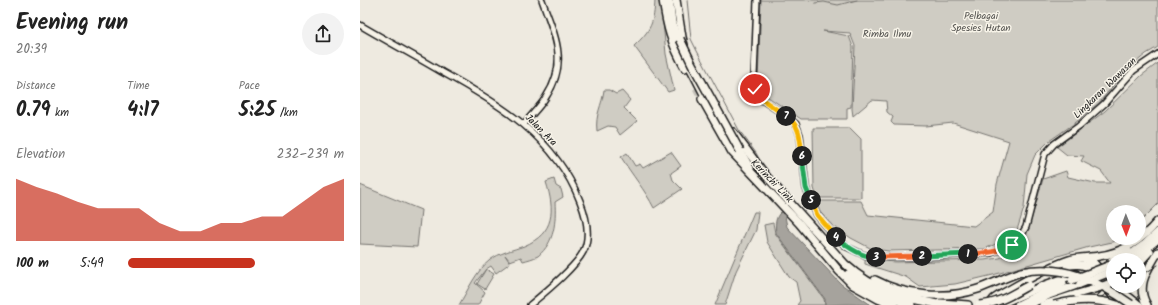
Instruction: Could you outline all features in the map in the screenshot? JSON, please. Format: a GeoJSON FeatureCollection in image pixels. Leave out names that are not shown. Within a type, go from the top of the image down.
{"type":"FeatureCollection","features":[{"type":"Feature","properties":{"kind":"highway"},"geometry":{"type":"LineString","coordinates":[[663,0],[669,35],[677,54],[696,88]]}},
{"type":"Feature","properties":{"kind":"highway"},"geometry":{"type":"LineString","coordinates":[[669,0],[679,46],[702,92],[731,139],[758,170],[768,178]]}},
{"type":"Feature","properties":{"kind":"highway"},"geometry":{"type":"LineString","coordinates":[[672,0],[674,18],[680,39],[689,58],[758,180]]}},
{"type":"Feature","properties":{"kind":"highway"},"geometry":{"type":"LineString","coordinates":[[676,0],[682,37],[701,85],[738,140],[802,221]]}},
{"type":"Feature","properties":{"kind":"highway","name":"Kerinchi Link"},"geometry":{"type":"LineString","coordinates":[[702,99],[732,152],[758,180],[835,253],[884,290]]}},
{"type":"Feature","properties":{"kind":"highway","name":"Kerinchi Link"},"geometry":{"type":"LineString","coordinates":[[802,221],[829,259]]}},
{"type":"Feature","properties":{"kind":"highway"},"geometry":{"type":"LineString","coordinates":[[1119,253],[1139,240],[1158,221]]}},
{"type":"Feature","properties":{"kind":"highway"},"geometry":{"type":"LineString","coordinates":[[1123,253],[1136,245],[1158,225]]}},
{"type":"Feature","properties":{"kind":"highway"},"geometry":{"type":"LineString","coordinates":[[1132,253],[1158,232]]}},
{"type":"Feature","properties":{"kind":"highway"},"geometry":{"type":"LineString","coordinates":[[1141,253],[1158,240]]}},
{"type":"Feature","properties":{"kind":"highway"},"geometry":{"type":"LineString","coordinates":[[1146,255],[1158,240]]}},
{"type":"Feature","properties":{"kind":"highway"},"geometry":{"type":"LineString","coordinates":[[1147,305],[1142,289],[1143,279],[1158,252]]}},
{"type":"Feature","properties":{"kind":"highway"},"geometry":{"type":"LineString","coordinates":[[1106,257],[1103,262],[1101,272],[1106,287],[1122,305],[1125,299],[1128,298],[1135,304]]}},
{"type":"Feature","properties":{"kind":"highway"},"geometry":{"type":"LineString","coordinates":[[829,259],[853,285],[878,299],[893,305]]}},
{"type":"Feature","properties":{"kind":"highway"},"geometry":{"type":"LineString","coordinates":[[829,259],[860,283],[904,297],[943,305]]}},
{"type":"Feature","properties":{"kind":"highway"},"geometry":{"type":"LineString","coordinates":[[1071,260],[1087,260],[1093,262],[1106,277]]}},
{"type":"Feature","properties":{"kind":"highway"},"geometry":{"type":"LineString","coordinates":[[989,305],[994,299],[1056,265],[1071,260],[1106,260]]}},
{"type":"Feature","properties":{"kind":"highway"},"geometry":{"type":"LineString","coordinates":[[980,305],[993,303],[1028,288],[1045,285],[1106,262]]}},
{"type":"Feature","properties":{"kind":"highway"},"geometry":{"type":"LineString","coordinates":[[1018,305],[1106,263]]}},
{"type":"Feature","properties":{"kind":"highway"},"geometry":{"type":"LineString","coordinates":[[998,305],[1054,271],[1074,264],[1088,266],[1099,277],[1101,281],[1100,287],[1091,295],[1055,305]]}},
{"type":"Feature","properties":{"kind":"highway"},"geometry":{"type":"LineString","coordinates":[[884,290],[942,294],[977,289],[1011,275],[1042,269],[1072,273],[1086,278],[1135,304]]}},
{"type":"Feature","properties":{"kind":"highway"},"geometry":{"type":"LineString","coordinates":[[1028,305],[1049,295],[1106,274]]}},
{"type":"Feature","properties":{"kind":"highway"},"geometry":{"type":"LineString","coordinates":[[1043,305],[1106,286]]}},
{"type":"Feature","properties":{"kind":"highway"},"geometry":{"type":"LineString","coordinates":[[884,290],[900,302],[912,305]]}},
{"type":"Feature","properties":{"kind":"highway"},"geometry":{"type":"LineString","coordinates":[[1123,293],[1135,304]]}},
{"type":"Feature","properties":{"kind":"highway"},"geometry":{"type":"LineString","coordinates":[[1055,305],[1076,300],[1089,300],[1117,305]]}},
{"type":"Feature","properties":{"kind":"highway"},"geometry":{"type":"LineString","coordinates":[[923,301],[968,305]]}},
{"type":"Feature","properties":{"kind":"highway"},"geometry":{"type":"LineString","coordinates":[[1065,305],[1081,303],[1106,305]]}},
{"type":"Feature","properties":{"kind":"street"},"geometry":{"type":"LineString","coordinates":[[524,124],[546,98],[556,78],[558,70],[559,57],[556,42],[542,0]]}},
{"type":"Feature","properties":{"kind":"street","name":"Lingkaran Wawasan"},"geometry":{"type":"LineString","coordinates":[[757,0],[755,89],[760,98],[796,124],[800,134],[806,188],[817,215],[833,234],[847,247],[864,255],[873,257],[916,257],[991,253],[998,252],[1012,245],[1018,240],[1026,227],[1045,154],[1054,144],[1079,126],[1104,104],[1133,72],[1158,54]]}},
{"type":"Feature","properties":{"kind":"street","name":"Jalan Ara"},"geometry":{"type":"LineString","coordinates":[[360,25],[470,88],[524,124],[548,148],[562,167],[578,196],[585,214],[587,224],[584,251],[580,258],[530,305]]}},
{"type":"Feature","properties":{"kind":"green space"},"geometry":{"type":"Polygon","coordinates":[[[655,0],[661,0],[666,54],[674,90],[668,92],[634,46],[650,26],[654,15],[655,0]]]}},
{"type":"Feature","properties":{"kind":"green space"},"geometry":{"type":"Polygon","coordinates":[[[761,0],[1158,0],[1158,47],[1146,54],[1124,72],[1100,102],[1075,123],[1049,141],[1035,155],[1027,174],[1024,208],[1017,230],[1006,240],[984,249],[888,251],[870,248],[851,238],[832,225],[820,212],[816,201],[861,201],[868,215],[974,226],[993,212],[997,184],[1009,141],[953,123],[926,126],[894,125],[891,122],[893,117],[887,112],[886,101],[872,100],[853,116],[855,46],[850,33],[823,31],[849,36],[853,47],[851,107],[847,108],[847,119],[801,119],[762,93],[758,83],[761,0]]]}},
{"type":"Feature","properties":{"kind":"green space"},"geometry":{"type":"Polygon","coordinates":[[[1158,63],[1158,204],[1146,216],[1146,205],[1106,205],[1106,243],[955,284],[920,287],[906,277],[865,264],[865,260],[897,262],[984,260],[1000,258],[1014,250],[1026,237],[1043,179],[1066,171],[1068,177],[1095,183],[1110,183],[1101,171],[1081,161],[1084,156],[1067,155],[1057,147],[1105,111],[1141,76],[1158,63]]]}},
{"type":"Feature","properties":{"kind":"green space"},"geometry":{"type":"Polygon","coordinates":[[[604,90],[609,90],[616,94],[622,91],[630,100],[624,108],[637,121],[620,135],[615,127],[608,126],[597,131],[597,120],[604,90]]]}},
{"type":"Feature","properties":{"kind":"green space"},"geometry":{"type":"Polygon","coordinates":[[[813,128],[850,128],[861,139],[861,198],[817,198],[814,188],[813,128]]]}},
{"type":"Feature","properties":{"kind":"green space"},"geometry":{"type":"Polygon","coordinates":[[[671,152],[681,166],[671,173],[673,180],[682,189],[654,208],[621,157],[627,153],[635,166],[640,164],[643,168],[671,152]]]}},
{"type":"Feature","properties":{"kind":"green space"},"geometry":{"type":"Polygon","coordinates":[[[554,179],[556,186],[561,189],[563,197],[555,202],[555,224],[551,238],[544,250],[538,256],[523,261],[521,257],[510,261],[505,255],[510,263],[496,273],[491,266],[486,269],[475,283],[485,292],[478,305],[459,305],[476,275],[485,264],[502,254],[534,241],[542,234],[550,220],[551,211],[551,202],[546,182],[554,179]]]}},
{"type":"Feature","properties":{"kind":"green space"},"geometry":{"type":"Polygon","coordinates":[[[360,185],[421,210],[417,247],[360,244],[360,185]]]}},
{"type":"Feature","properties":{"kind":"green space"},"geometry":{"type":"Polygon","coordinates":[[[754,212],[758,212],[756,230],[736,271],[725,305],[715,305],[754,212]]]}},
{"type":"Feature","properties":{"kind":"green space"},"geometry":{"type":"Polygon","coordinates":[[[773,223],[775,233],[824,299],[825,305],[797,305],[800,301],[796,282],[789,277],[767,242],[764,225],[773,223]]]}},
{"type":"Feature","properties":{"kind":"green space"},"geometry":{"type":"Polygon","coordinates":[[[486,269],[494,274],[485,289],[477,284],[486,269]]]}},
{"type":"Feature","properties":{"kind":"shaded area"},"geometry":{"type":"Polygon","coordinates":[[[781,212],[785,216],[787,227],[841,284],[871,305],[825,305],[825,299],[776,233],[776,221],[781,212]]]}},
{"type":"Feature","properties":{"kind":"waterway"},"geometry":{"type":"LineString","coordinates":[[687,0],[691,39],[697,51],[739,130],[756,153],[762,165],[790,196],[789,198]]}},
{"type":"Feature","properties":{"kind":"waterway"},"geometry":{"type":"LineString","coordinates":[[815,3],[824,2],[838,5],[857,0]]}},
{"type":"Feature","properties":{"kind":"tunnel"},"geometry":{"type":"LineString","coordinates":[[696,88],[702,99]]}},
{"type":"Feature","properties":{"kind":"railway"},"geometry":{"type":"LineString","coordinates":[[1146,273],[1158,265]]}},
{"type":"Feature","properties":{"kind":"railway"},"geometry":{"type":"LineString","coordinates":[[1086,305],[1109,293]]}},
{"type":"Feature","properties":{"kind":"route"},"geometry":{"type":"LineString","coordinates":[[755,89],[760,98],[796,124],[800,134],[806,188],[812,203],[817,215],[823,223],[838,240],[847,247],[864,255],[873,257],[916,257],[991,253],[998,252],[1012,245]]}},
{"type":"Feature","properties":{"kind":"park label","name":"Pelbagai Spesies Hutan"},"geometry":{"type":"Point","coordinates":[981,22]}},
{"type":"Feature","properties":{"kind":"park label","name":"Rimba Ilmu"},"geometry":{"type":"Point","coordinates":[887,34]}}]}
